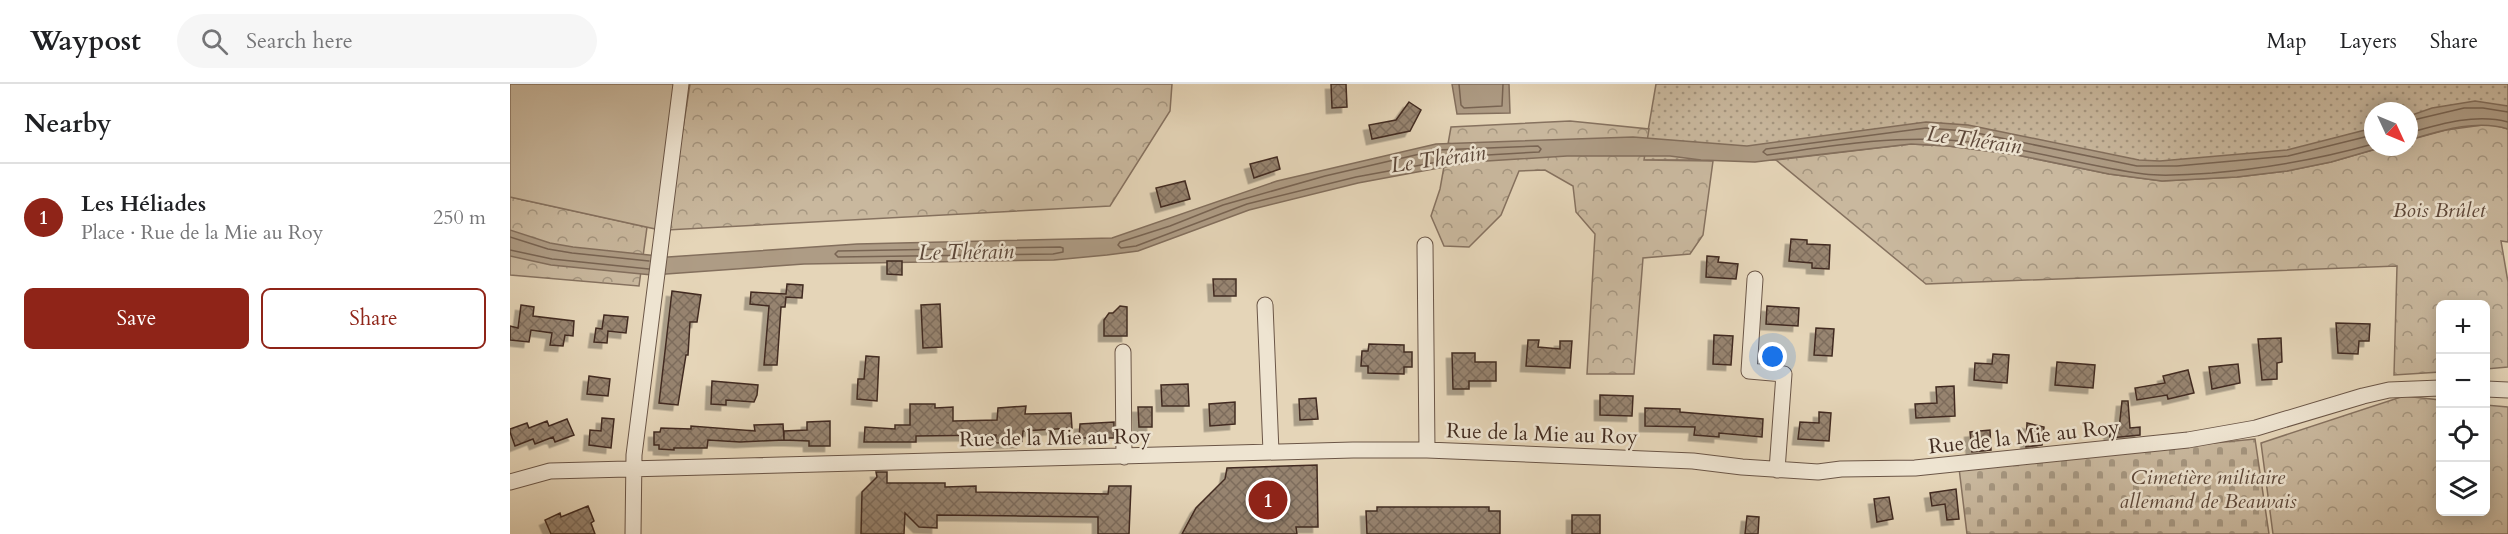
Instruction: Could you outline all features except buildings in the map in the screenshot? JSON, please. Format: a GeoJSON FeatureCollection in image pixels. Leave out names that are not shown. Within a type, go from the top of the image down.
{"type":"FeatureCollection","features":[{"type":"Feature","properties":{"kind":"street"},"geometry":{"type":"LineString","coordinates":[[633,534],[633,469],[681,84]]}},
{"type":"Feature","properties":{"kind":"street"},"geometry":{"type":"LineString","coordinates":[[1425,245],[1427,450]]}},
{"type":"Feature","properties":{"kind":"street"},"geometry":{"type":"LineString","coordinates":[[1755,279],[1749,372],[1784,374],[1777,470]]}},
{"type":"Feature","properties":{"kind":"street"},"geometry":{"type":"LineString","coordinates":[[1264,305],[1271,452]]}},
{"type":"Feature","properties":{"kind":"street"},"geometry":{"type":"LineString","coordinates":[[1123,352],[1124,457]]}},
{"type":"Feature","properties":{"kind":"street","name":"Rue de la Mie au Roy"},"geometry":{"type":"LineString","coordinates":[[510,482],[550,471],[1427,450],[1693,461],[1818,472],[1841,469],[1922,468],[2159,444],[2256,428],[2390,390],[2436,388]]}},
{"type":"Feature","properties":{"kind":"street"},"geometry":{"type":"LineString","coordinates":[[2490,389],[2508,390]]}},
{"type":"Feature","properties":{"kind":"green space"},"geometry":{"type":"Polygon","coordinates":[[[510,84],[679,84],[660,230],[510,197],[510,84]]]}},
{"type":"Feature","properties":{"kind":"green space"},"geometry":{"type":"Polygon","coordinates":[[[690,84],[1172,84],[1170,111],[1110,206],[667,230],[690,84]]]}},
{"type":"Feature","properties":{"kind":"green space"},"geometry":{"type":"Polygon","coordinates":[[[1656,84],[2508,84],[2508,129],[2418,142],[2418,102],[2364,102],[2364,153],[2237,177],[1776,160],[1643,160],[1656,84]]]}},
{"type":"Feature","properties":{"kind":"green space"},"geometry":{"type":"Polygon","coordinates":[[[1570,121],[1649,129],[1644,160],[1713,161],[1703,235],[1690,254],[1643,258],[1634,374],[1587,374],[1595,234],[1576,212],[1573,186],[1545,170],[1519,171],[1501,215],[1469,247],[1444,246],[1431,216],[1440,189],[1451,127],[1570,121]]]}},
{"type":"Feature","properties":{"kind":"green space","name":"Bois Brûlet"},"geometry":{"type":"Polygon","coordinates":[[[2490,124],[2508,129],[2508,242],[2501,241],[2508,282],[2508,367],[2490,369],[2490,300],[2436,300],[2436,372],[2394,375],[2397,266],[1926,284],[1776,160],[1911,144],[1948,146],[2012,154],[2109,174],[2162,181],[2237,177],[2287,171],[2364,152],[2364,156],[2418,156],[2418,138],[2446,130],[2490,124]]]}},
{"type":"Feature","properties":{"kind":"green space"},"geometry":{"type":"Polygon","coordinates":[[[510,197],[647,227],[639,286],[510,275],[510,197]]]}},
{"type":"Feature","properties":{"kind":"green space"},"geometry":{"type":"Polygon","coordinates":[[[2404,396],[2436,400],[2436,516],[2490,516],[2490,405],[2508,407],[2508,534],[2273,534],[2261,443],[2404,396]]]}},
{"type":"Feature","properties":{"kind":"green space","name":"Cimetière militaire allemand de Beauvais"},"geometry":{"type":"Polygon","coordinates":[[[2255,439],[2269,534],[1967,534],[1959,468],[2255,439]]]}},
{"type":"Feature","properties":{"kind":"water"},"geometry":{"type":"Polygon","coordinates":[[[1452,84],[1509,84],[1510,113],[1457,114],[1452,84]]]}},
{"type":"Feature","properties":{"kind":"water"},"geometry":{"type":"Polygon","coordinates":[[[2475,101],[2508,106],[2508,129],[2496,126],[2471,126],[2418,138],[2418,113],[2432,108],[2475,101]]]}},
{"type":"Feature","properties":{"kind":"water","name":"Le Thérain"},"geometry":{"type":"Polygon","coordinates":[[[1926,122],[1968,125],[2139,160],[2160,161],[2287,150],[2364,130],[2364,152],[2331,162],[2287,171],[2237,177],[2162,181],[2109,174],[2012,154],[1911,144],[1755,162],[1701,160],[1670,156],[1567,156],[1471,162],[1358,183],[1249,210],[1138,251],[1054,260],[804,264],[652,275],[551,265],[510,256],[510,230],[550,243],[573,247],[668,257],[857,244],[1112,238],[1277,181],[1436,144],[1633,137],[1747,146],[1926,122]]]}},
{"type":"Feature","properties":{"kind":"place","name":"Les Héliades"},"geometry":{"type":"Point","coordinates":[1268,500]}}]}
